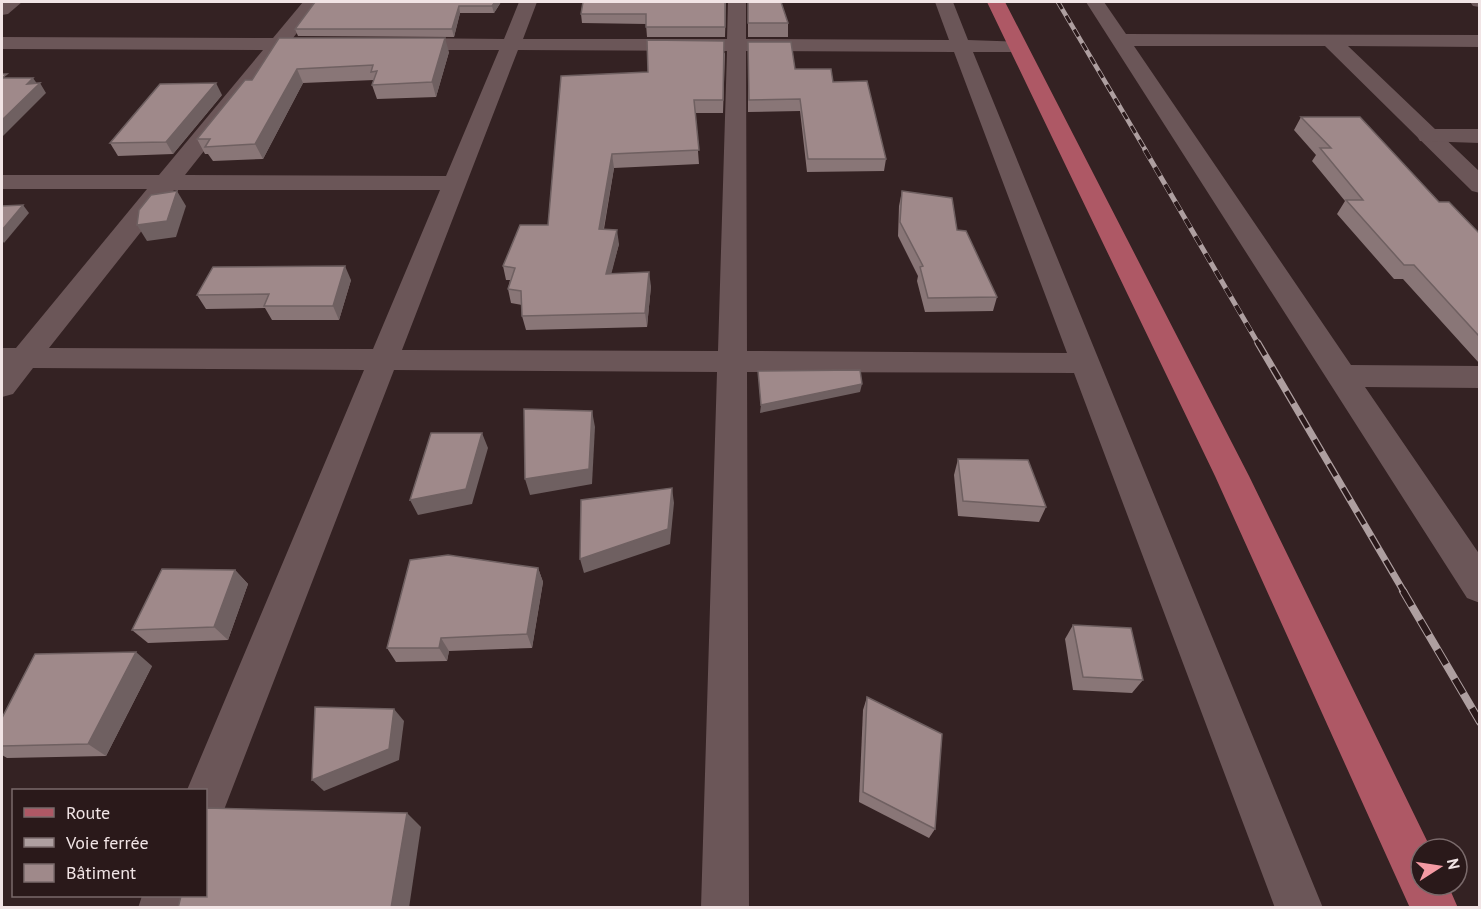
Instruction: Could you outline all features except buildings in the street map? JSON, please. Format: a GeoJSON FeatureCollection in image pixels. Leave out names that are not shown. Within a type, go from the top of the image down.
{"type":"FeatureCollection","features":[{"type":"Feature","properties":{"kind":"main road"},"geometry":{"type":"LineString","coordinates":[[996,2],[1234,483],[1409,853]]}},
{"type":"Feature","properties":{"kind":"street"},"geometry":{"type":"LineString","coordinates":[[2,10],[13,2]]}},
{"type":"Feature","properties":{"kind":"street"},"geometry":{"type":"LineString","coordinates":[[2,386],[13,358],[166,183],[312,2]]}},
{"type":"Feature","properties":{"kind":"street"},"geometry":{"type":"LineString","coordinates":[[207,797],[528,2]]}},
{"type":"Feature","properties":{"kind":"street"},"geometry":{"type":"LineString","coordinates":[[725,908],[737,2]]}},
{"type":"Feature","properties":{"kind":"street"},"geometry":{"type":"LineString","coordinates":[[944,2],[1299,908]]}},
{"type":"Feature","properties":{"kind":"street"},"geometry":{"type":"LineString","coordinates":[[1095,2],[1479,586]]}},
{"type":"Feature","properties":{"kind":"street"},"geometry":{"type":"LineString","coordinates":[[1120,40],[1479,41]]}},
{"type":"Feature","properties":{"kind":"street"},"geometry":{"type":"LineString","coordinates":[[1331,40],[1479,186]]}},
{"type":"Feature","properties":{"kind":"street"},"geometry":{"type":"LineString","coordinates":[[2,43],[336,44]]}},
{"type":"Feature","properties":{"kind":"street"},"geometry":{"type":"LineString","coordinates":[[383,44],[1017,46]]}},
{"type":"Feature","properties":{"kind":"street"},"geometry":{"type":"LineString","coordinates":[[1428,136],[1479,136]]}},
{"type":"Feature","properties":{"kind":"street"},"geometry":{"type":"LineString","coordinates":[[2,182],[454,183]]}},
{"type":"Feature","properties":{"kind":"street"},"geometry":{"type":"LineString","coordinates":[[13,358],[1086,363]]}},
{"type":"Feature","properties":{"kind":"street"},"geometry":{"type":"LineString","coordinates":[[1342,376],[1479,377]]}},
{"type":"Feature","properties":{"kind":"railway"},"geometry":{"type":"LineString","coordinates":[[1058,2],[1146,151]]}},
{"type":"Feature","properties":{"kind":"railway"},"geometry":{"type":"LineString","coordinates":[[1145,150],[1259,345]]}},
{"type":"Feature","properties":{"kind":"railway"},"geometry":{"type":"LineString","coordinates":[[1258,343],[1404,592]]}},
{"type":"Feature","properties":{"kind":"railway"},"geometry":{"type":"LineString","coordinates":[[1403,591],[1480,722]]}}]}
